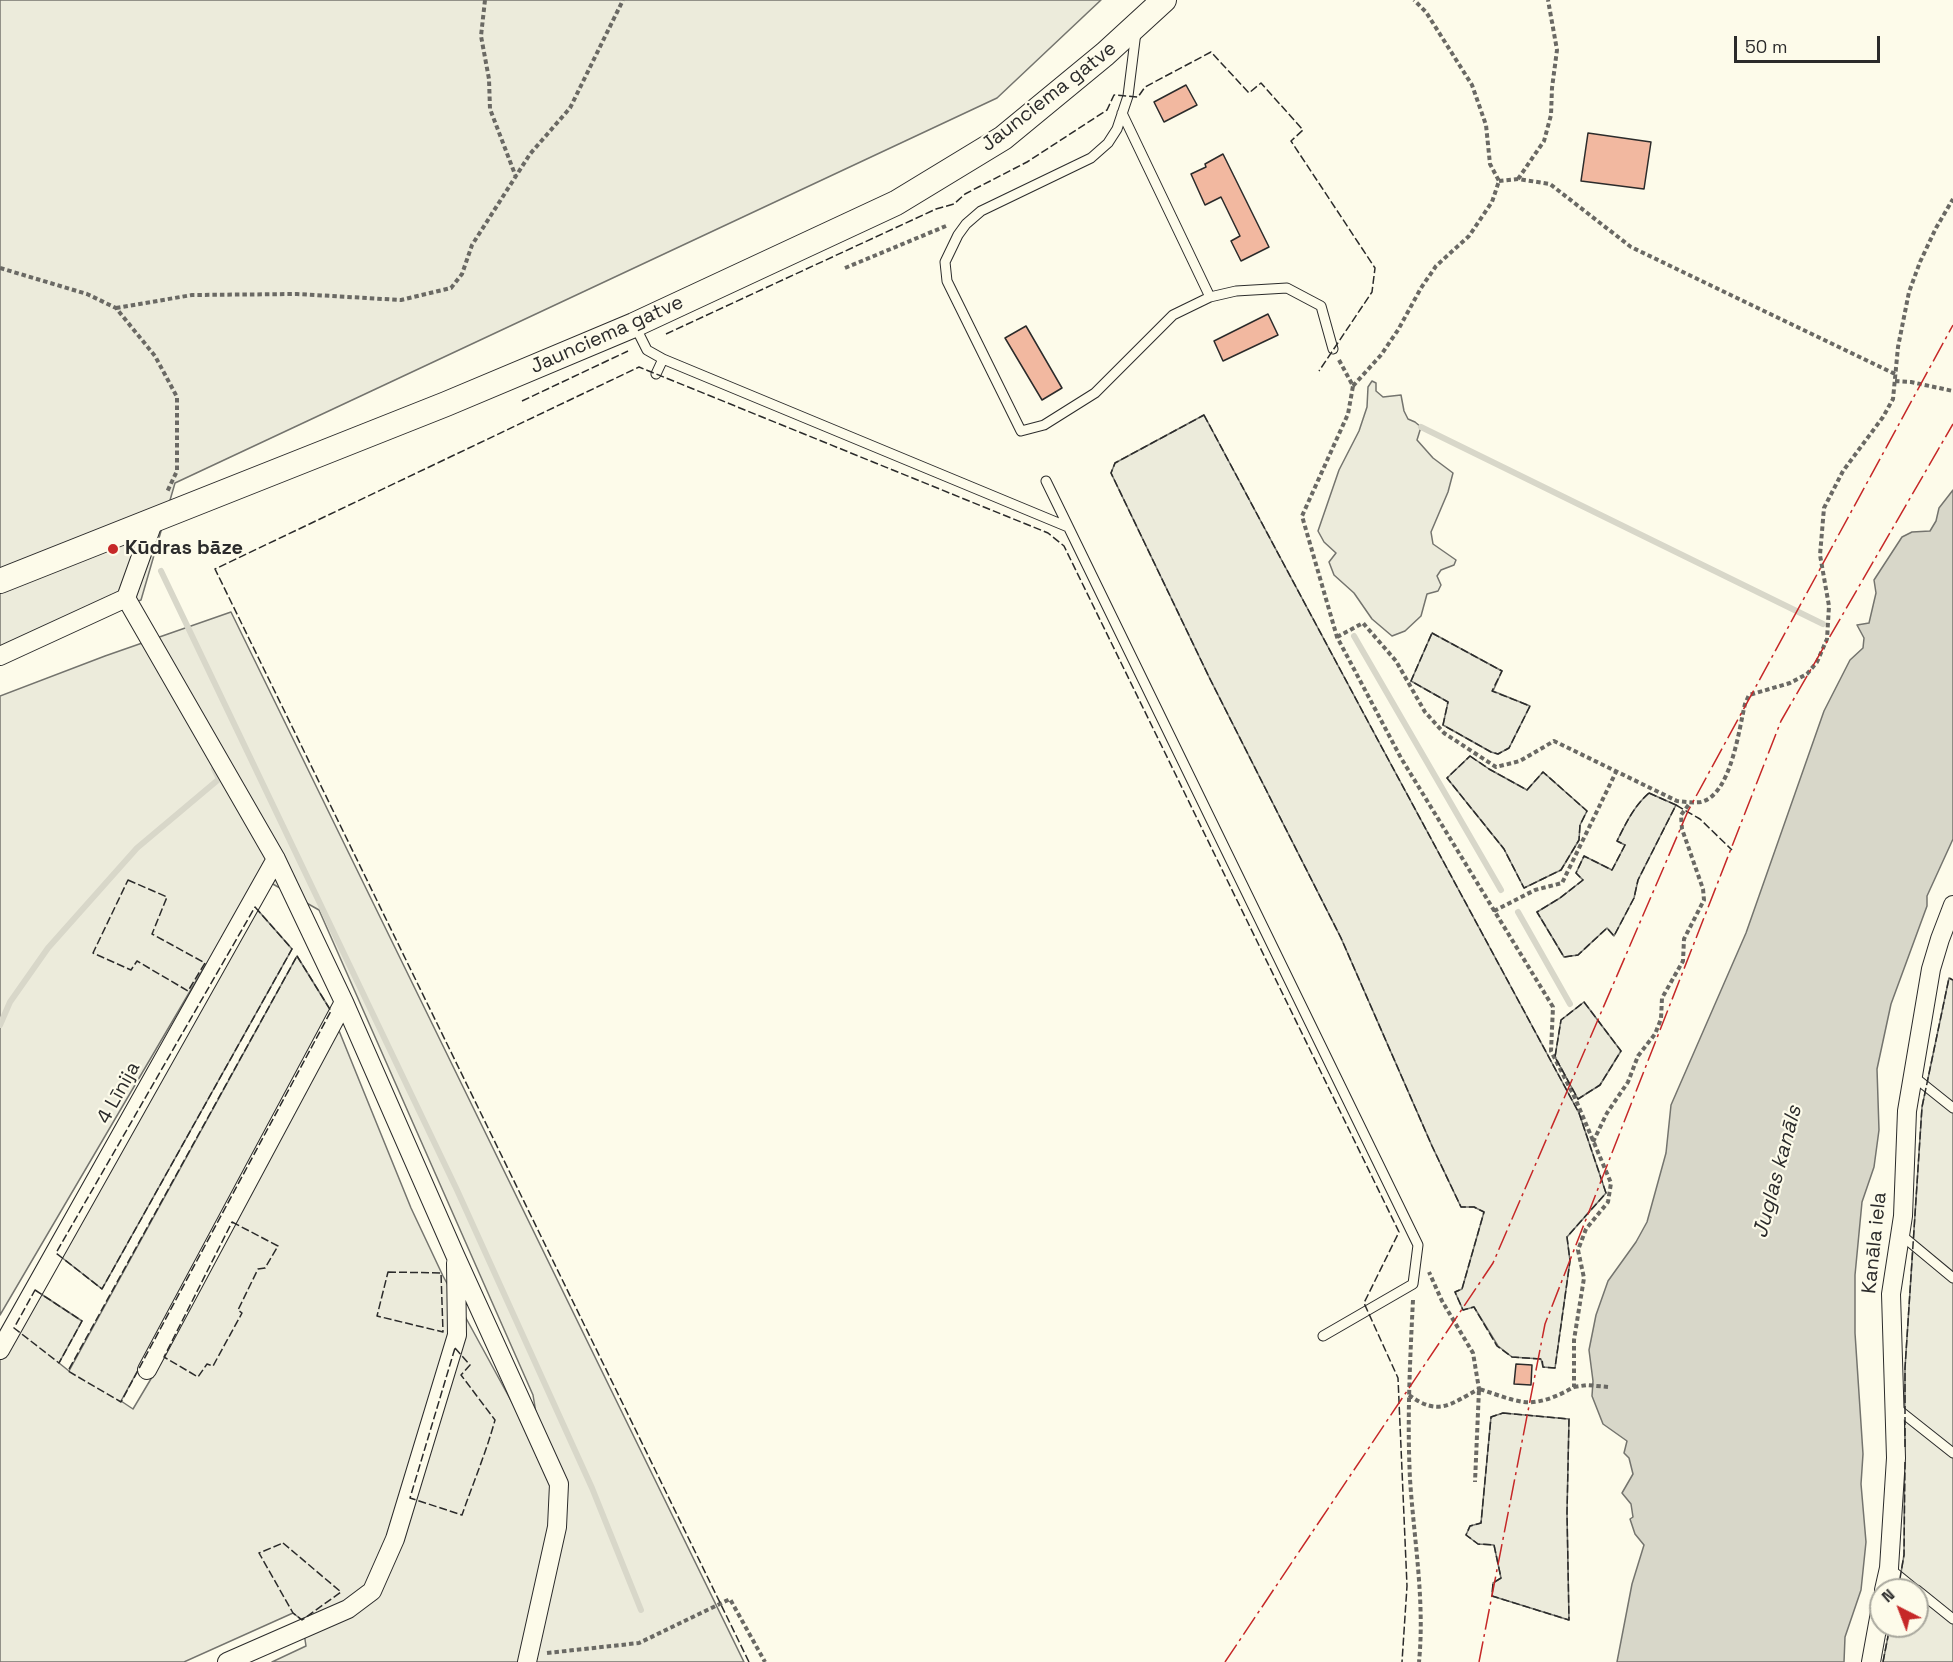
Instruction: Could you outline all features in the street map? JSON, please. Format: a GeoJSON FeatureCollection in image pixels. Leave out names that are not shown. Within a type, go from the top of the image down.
{"type":"FeatureCollection","features":[{"type":"Feature","properties":{"kind":"main road","name":"Jaunciema gatve"},"geometry":{"type":"LineString","coordinates":[[0,581],[446,405],[634,325],[896,203],[1004,138],[1137,26],[1164,0]]}},
{"type":"Feature","properties":{"kind":"street"},"geometry":{"type":"LineString","coordinates":[[0,656],[126,598],[154,520]]}},
{"type":"Feature","properties":{"kind":"street"},"geometry":{"type":"LineString","coordinates":[[126,598],[276,859],[344,1002],[559,1484],[557,1527],[528,1658]]}},
{"type":"Feature","properties":{"kind":"street","name":"4 Līnija"},"geometry":{"type":"LineString","coordinates":[[0,1350],[276,859]]}},
{"type":"Feature","properties":{"kind":"street","name":"Kanāla iela"},"geometry":{"type":"LineString","coordinates":[[1886,1578],[1896,1458],[1891,1294],[1903,1216],[1906,1111],[1931,969],[1953,905]]}},
{"type":"Feature","properties":{"kind":"street"},"geometry":{"type":"LineString","coordinates":[[147,1370],[344,1002]]}},
{"type":"Feature","properties":{"kind":"street"},"geometry":{"type":"LineString","coordinates":[[227,1662],[348,1609],[372,1591],[395,1539],[458,1335],[455,1255]]}},
{"type":"Feature","properties":{"kind":"street"},"geometry":{"type":"LineString","coordinates":[[1871,1662],[1875,1638]]}},
{"type":"Feature","properties":{"kind":"lane"},"geometry":{"type":"LineString","coordinates":[[1137,26],[1128,96],[1117,129],[1108,143],[1091,158],[981,211],[958,235],[945,262],[947,281],[1021,431],[1044,425],[1095,393],[1173,315],[1210,297],[1236,291],[1287,288],[1321,306],[1333,349]]}},
{"type":"Feature","properties":{"kind":"lane"},"geometry":{"type":"LineString","coordinates":[[1122,113],[1210,297]]}},
{"type":"Feature","properties":{"kind":"lane"},"geometry":{"type":"LineString","coordinates":[[634,325],[647,350],[663,359],[1068,527]]}},
{"type":"Feature","properties":{"kind":"lane"},"geometry":{"type":"LineString","coordinates":[[656,374],[663,359]]}},
{"type":"Feature","properties":{"kind":"lane"},"geometry":{"type":"LineString","coordinates":[[1046,481],[1418,1245],[1413,1284],[1323,1336]]}},
{"type":"Feature","properties":{"kind":"lane"},"geometry":{"type":"LineString","coordinates":[[1913,1076],[1953,1108]]}},
{"type":"Feature","properties":{"kind":"lane"},"geometry":{"type":"LineString","coordinates":[[1900,1234],[1953,1278]]}},
{"type":"Feature","properties":{"kind":"lane"},"geometry":{"type":"LineString","coordinates":[[1894,1407],[1953,1454]]}},
{"type":"Feature","properties":{"kind":"lane"},"geometry":{"type":"LineString","coordinates":[[1888,1568],[1901,1578]]}},
{"type":"Feature","properties":{"kind":"lane"},"geometry":{"type":"LineString","coordinates":[[1929,1600],[1953,1619]]}},
{"type":"Feature","properties":{"kind":"path"},"geometry":{"type":"LineString","coordinates":[[485,0],[481,36],[489,79],[490,109],[516,177]]}},
{"type":"Feature","properties":{"kind":"path"},"geometry":{"type":"LineString","coordinates":[[116,308],[192,295],[297,294],[401,300],[451,288],[462,274],[472,245],[530,154],[570,108],[623,0]]}},
{"type":"Feature","properties":{"kind":"path"},"geometry":{"type":"LineString","coordinates":[[1414,0],[1426,12],[1472,85],[1486,125],[1490,164],[1499,181],[1492,202],[1469,236],[1436,266],[1381,355],[1353,386],[1348,414],[1302,516],[1337,637],[1401,758],[1553,1007],[1551,1051],[1575,1098],[1611,1183],[1608,1202],[1586,1229],[1578,1250],[1584,1278],[1574,1340],[1574,1387]]}},
{"type":"Feature","properties":{"kind":"path"},"geometry":{"type":"LineString","coordinates":[[1518,178],[1544,141],[1551,115],[1557,50],[1548,0]]}},
{"type":"Feature","properties":{"kind":"path"},"geometry":{"type":"LineString","coordinates":[[1499,181],[1518,178],[1550,184],[1631,247],[1895,374]]}},
{"type":"Feature","properties":{"kind":"path"},"geometry":{"type":"LineString","coordinates":[[1337,637],[1363,623],[1396,662],[1425,712],[1444,733],[1496,767],[1520,761],[1554,741],[1677,801],[1702,802],[1712,796],[1719,788],[1733,759],[1744,704],[1749,695],[1790,683],[1807,674],[1817,662],[1827,639],[1829,606],[1820,555],[1824,508],[1843,471],[1883,417],[1893,399],[1902,317],[1909,292],[1936,228],[1953,199]]}},
{"type":"Feature","properties":{"kind":"path"},"geometry":{"type":"LineString","coordinates":[[845,268],[950,224]]}},
{"type":"Feature","properties":{"kind":"path"},"geometry":{"type":"LineString","coordinates":[[0,268],[87,294],[116,308],[155,356],[177,397],[177,471],[154,520]]}},
{"type":"Feature","properties":{"kind":"path"},"geometry":{"type":"LineString","coordinates":[[1333,349],[1353,386]]}},
{"type":"Feature","properties":{"kind":"path"},"geometry":{"type":"LineString","coordinates":[[1895,381],[1911,382],[1953,392]]}},
{"type":"Feature","properties":{"kind":"path"},"geometry":{"type":"LineString","coordinates":[[1494,911],[1535,890],[1562,883],[1616,772]]}},
{"type":"Feature","properties":{"kind":"path"},"geometry":{"type":"LineString","coordinates":[[1593,1142],[1607,1113],[1628,1082],[1638,1056],[1655,1034],[1660,1019],[1662,998],[1683,961],[1684,939],[1704,900],[1703,889],[1682,829],[1681,815],[1690,802]]}},
{"type":"Feature","properties":{"kind":"path"},"geometry":{"type":"LineString","coordinates":[[1413,1284],[1408,1395],[1410,1480],[1417,1542],[1421,1640],[1419,1662]]}},
{"type":"Feature","properties":{"kind":"path"},"geometry":{"type":"LineString","coordinates":[[1436,1289],[1473,1353],[1479,1389],[1475,1482]]}},
{"type":"Feature","properties":{"kind":"path"},"geometry":{"type":"LineString","coordinates":[[1408,1395],[1423,1406],[1444,1407],[1479,1389],[1525,1402],[1541,1400],[1574,1387],[1587,1385],[1608,1387]]}},
{"type":"Feature","properties":{"kind":"path"},"geometry":{"type":"LineString","coordinates":[[528,1658],[639,1643],[730,1599],[765,1662]]}},
{"type":"Feature","properties":{"kind":"shaded area"},"geometry":{"type":"Polygon","coordinates":[[[0,0],[1101,0],[997,98],[175,483],[141,600],[0,653],[0,0]]]}},
{"type":"Feature","properties":{"kind":"shaded area"},"geometry":{"type":"Polygon","coordinates":[[[1372,381],[1376,383],[1376,391],[1383,397],[1401,395],[1408,419],[1421,427],[1417,440],[1433,458],[1453,473],[1448,492],[1431,532],[1433,544],[1456,560],[1454,565],[1441,570],[1437,576],[1441,585],[1438,591],[1427,594],[1421,616],[1405,631],[1392,636],[1372,619],[1354,593],[1334,575],[1329,562],[1336,553],[1324,542],[1318,531],[1339,470],[1359,431],[1367,407],[1368,387],[1372,381]]]}},
{"type":"Feature","properties":{"kind":"shaded area"},"geometry":{"type":"Polygon","coordinates":[[[1204,415],[1579,1113],[1606,1193],[1567,1237],[1570,1261],[1555,1368],[1543,1367],[1541,1359],[1512,1357],[1498,1346],[1474,1307],[1463,1310],[1455,1292],[1462,1289],[1484,1212],[1474,1207],[1461,1207],[1341,938],[1210,679],[1111,473],[1115,463],[1204,415]]]}},
{"type":"Feature","properties":{"kind":"shaded area"},"geometry":{"type":"Polygon","coordinates":[[[231,612],[744,1662],[272,1662],[306,1646],[302,1620],[293,1613],[184,1662],[0,1662],[0,1356],[35,1290],[82,1321],[59,1363],[69,1371],[297,956],[331,1011],[411,1208],[443,1276],[544,1461],[533,1395],[319,910],[271,883],[255,907],[292,949],[102,1289],[56,1253],[217,970],[206,964],[0,1315],[0,696],[231,612]],[[222,1217],[121,1401],[133,1409],[164,1357],[222,1217]]]}},
{"type":"Feature","properties":{"kind":"shaded area"},"geometry":{"type":"Polygon","coordinates":[[[1432,633],[1502,671],[1493,691],[1530,706],[1509,748],[1498,754],[1491,752],[1443,725],[1448,702],[1411,681],[1432,633]]]}},
{"type":"Feature","properties":{"kind":"shaded area"},"geometry":{"type":"Polygon","coordinates":[[[1470,756],[1527,790],[1543,772],[1587,811],[1580,825],[1579,840],[1561,870],[1524,888],[1504,849],[1447,778],[1470,756]]]}},
{"type":"Feature","properties":{"kind":"shaded area"},"geometry":{"type":"Polygon","coordinates":[[[1649,793],[1676,805],[1638,880],[1634,898],[1614,936],[1607,928],[1578,955],[1564,957],[1537,912],[1583,880],[1576,873],[1584,856],[1612,870],[1625,845],[1617,841],[1635,809],[1649,793]]]}},
{"type":"Feature","properties":{"kind":"shaded area"},"geometry":{"type":"Polygon","coordinates":[[[1949,978],[1953,980],[1953,1662],[1883,1662],[1888,1638],[1929,1638],[1929,1578],[1900,1578],[1904,1555],[1905,1368],[1922,1107],[1949,978]]]}},
{"type":"Feature","properties":{"kind":"shaded area"},"geometry":{"type":"Polygon","coordinates":[[[1584,1002],[1621,1051],[1600,1085],[1578,1099],[1555,1057],[1561,1020],[1584,1002]]]}},
{"type":"Feature","properties":{"kind":"shaded area"},"geometry":{"type":"Polygon","coordinates":[[[1503,1413],[1569,1419],[1567,1513],[1569,1620],[1492,1596],[1493,1583],[1501,1578],[1494,1545],[1478,1544],[1466,1535],[1470,1526],[1481,1523],[1491,1417],[1503,1413]]]}},
{"type":"Feature","properties":{"kind":"water","name":"Juglas kanāls"},"geometry":{"type":"Polygon","coordinates":[[[1953,490],[1953,839],[1927,896],[1927,906],[1891,1004],[1877,1069],[1879,1130],[1874,1167],[1862,1202],[1855,1275],[1855,1333],[1863,1454],[1861,1484],[1866,1542],[1861,1590],[1845,1637],[1844,1662],[1617,1662],[1632,1584],[1644,1545],[1635,1534],[1630,1519],[1633,1517],[1631,1504],[1622,1493],[1633,1474],[1629,1458],[1624,1453],[1627,1441],[1603,1424],[1592,1396],[1593,1381],[1589,1350],[1596,1315],[1608,1281],[1636,1242],[1647,1222],[1666,1153],[1671,1105],[1746,933],[1824,711],[1850,660],[1863,648],[1864,638],[1857,625],[1869,623],[1876,593],[1874,580],[1902,537],[1912,532],[1930,531],[1936,521],[1939,508],[1953,490]]]}},
{"type":"Feature","properties":{"kind":"building"},"geometry":{"type":"Polygon","coordinates":[[[1186,85],[1197,105],[1164,122],[1154,102],[1186,85]]]}},
{"type":"Feature","properties":{"kind":"building"},"geometry":{"type":"Polygon","coordinates":[[[1588,133],[1651,142],[1644,189],[1581,181],[1588,133]]]}},
{"type":"Feature","properties":{"kind":"building"},"geometry":{"type":"Polygon","coordinates":[[[1223,154],[1269,247],[1241,261],[1231,241],[1240,236],[1221,197],[1205,205],[1191,174],[1206,167],[1205,164],[1223,154]]]}},
{"type":"Feature","properties":{"kind":"building"},"geometry":{"type":"Polygon","coordinates":[[[1268,314],[1278,335],[1223,361],[1214,341],[1268,314]]]}},
{"type":"Feature","properties":{"kind":"building"},"geometry":{"type":"Polygon","coordinates":[[[1026,326],[1062,388],[1042,400],[1005,338],[1026,326]]]}},
{"type":"Feature","properties":{"kind":"building"},"geometry":{"type":"Polygon","coordinates":[[[1516,1364],[1532,1365],[1531,1385],[1514,1384],[1516,1364]]]}},
{"type":"Feature","properties":{"kind":"waterway"},"geometry":{"type":"LineString","coordinates":[[1421,427],[1823,624]]}},
{"type":"Feature","properties":{"kind":"waterway"},"geometry":{"type":"LineString","coordinates":[[161,571],[457,1190],[592,1488],[641,1610]]}},
{"type":"Feature","properties":{"kind":"waterway"},"geometry":{"type":"LineString","coordinates":[[1354,636],[1501,890]]}},
{"type":"Feature","properties":{"kind":"waterway"},"geometry":{"type":"LineString","coordinates":[[0,1025],[10,1002],[48,948],[137,848],[219,779],[214,769]]}},
{"type":"Feature","properties":{"kind":"waterway"},"geometry":{"type":"LineString","coordinates":[[1518,912],[1570,1004]]}},
{"type":"Feature","properties":{"kind":"fence"},"geometry":{"type":"LineString","coordinates":[[666,334],[936,209],[954,204],[965,194],[1027,162],[1107,110],[1114,95],[1138,97],[1145,87],[1211,52],[1249,93],[1261,83],[1303,130],[1291,141],[1375,268],[1372,292],[1319,371]]}},
{"type":"Feature","properties":{"kind":"fence"},"geometry":{"type":"LineString","coordinates":[[522,401],[628,351]]}},
{"type":"Feature","properties":{"kind":"fence"},"geometry":{"type":"LineString","coordinates":[[749,1662],[215,569],[639,367],[1048,533],[1064,546],[1399,1232],[1364,1303],[1398,1378],[1407,1586],[1402,1662]]}},
{"type":"Feature","properties":{"kind":"fence"},"geometry":{"type":"LineString","coordinates":[[1204,415],[1579,1113],[1606,1193],[1567,1237],[1570,1261],[1555,1368],[1543,1367],[1542,1359],[1512,1357],[1497,1346],[1474,1307],[1463,1310],[1455,1292],[1462,1289],[1484,1212],[1474,1207],[1461,1207],[1341,938],[1210,679],[1111,473],[1115,463],[1204,415]]}},
{"type":"Feature","properties":{"kind":"fence"},"geometry":{"type":"LineString","coordinates":[[1432,633],[1502,671],[1492,691],[1530,706],[1509,748],[1498,754],[1491,752],[1443,725],[1448,702],[1411,681],[1432,633]]}},
{"type":"Feature","properties":{"kind":"fence"},"geometry":{"type":"LineString","coordinates":[[1470,756],[1527,790],[1543,772],[1587,811],[1580,825],[1579,840],[1561,870],[1524,888],[1504,849],[1447,778],[1470,756]]}},
{"type":"Feature","properties":{"kind":"fence"},"geometry":{"type":"LineString","coordinates":[[1649,793],[1676,805],[1638,880],[1634,898],[1614,936],[1607,928],[1578,955],[1564,957],[1537,912],[1583,880],[1576,873],[1584,856],[1612,870],[1625,845],[1617,841],[1627,821],[1649,793]]}},
{"type":"Feature","properties":{"kind":"fence"},"geometry":{"type":"LineString","coordinates":[[1676,805],[1700,819],[1732,850]]}},
{"type":"Feature","properties":{"kind":"fence"},"geometry":{"type":"LineString","coordinates":[[128,880],[167,897],[152,934],[205,963],[188,991],[137,961],[131,970],[93,953],[128,880]]}},
{"type":"Feature","properties":{"kind":"fence"},"geometry":{"type":"LineString","coordinates":[[255,907],[292,949],[102,1289],[56,1253],[255,907]]}},
{"type":"Feature","properties":{"kind":"fence"},"geometry":{"type":"LineString","coordinates":[[297,956],[331,1011],[121,1402],[68,1371],[297,956]]}},
{"type":"Feature","properties":{"kind":"fence"},"geometry":{"type":"LineString","coordinates":[[1905,1447],[1905,1368],[1922,1107],[1949,978],[1953,980]]}},
{"type":"Feature","properties":{"kind":"fence"},"geometry":{"type":"LineString","coordinates":[[1584,1002],[1621,1051],[1600,1085],[1578,1099],[1555,1057],[1561,1020],[1584,1002]]}},
{"type":"Feature","properties":{"kind":"fence"},"geometry":{"type":"LineString","coordinates":[[232,1222],[278,1246],[265,1268],[258,1269],[238,1310],[242,1313],[213,1366],[207,1364],[198,1377],[164,1357],[232,1222]]}},
{"type":"Feature","properties":{"kind":"fence"},"geometry":{"type":"LineString","coordinates":[[388,1272],[441,1273],[443,1332],[377,1316],[388,1272]]}},
{"type":"Feature","properties":{"kind":"fence"},"geometry":{"type":"LineString","coordinates":[[35,1290],[82,1321],[59,1363],[14,1328],[35,1290]]}},
{"type":"Feature","properties":{"kind":"fence"},"geometry":{"type":"LineString","coordinates":[[455,1348],[470,1365],[461,1375],[495,1420],[462,1515],[410,1498],[455,1348]]}},
{"type":"Feature","properties":{"kind":"fence"},"geometry":{"type":"LineString","coordinates":[[1503,1413],[1569,1419],[1567,1513],[1569,1620],[1492,1596],[1493,1583],[1501,1578],[1494,1545],[1478,1544],[1466,1535],[1470,1526],[1481,1523],[1491,1417],[1503,1413]]}},
{"type":"Feature","properties":{"kind":"fence"},"geometry":{"type":"LineString","coordinates":[[1900,1578],[1904,1555],[1905,1462]]}},
{"type":"Feature","properties":{"kind":"fence"},"geometry":{"type":"LineString","coordinates":[[283,1543],[341,1592],[302,1620],[293,1613],[259,1553],[283,1543]]}},
{"type":"Feature","properties":{"kind":"fence"},"geometry":{"type":"LineString","coordinates":[[1883,1662],[1888,1638]]}},
{"type":"Feature","properties":{"kind":"power"},"geometry":{"type":"LineString","coordinates":[[1225,1662],[1493,1263],[1688,811],[1953,325]]}},
{"type":"Feature","properties":{"kind":"power"},"geometry":{"type":"LineString","coordinates":[[1479,1662],[1545,1324],[1781,721],[1953,424]]}},
{"type":"Feature","properties":{"kind":"place","name":"Kūdras bāze"},"geometry":{"type":"Point","coordinates":[113,549]}}]}
